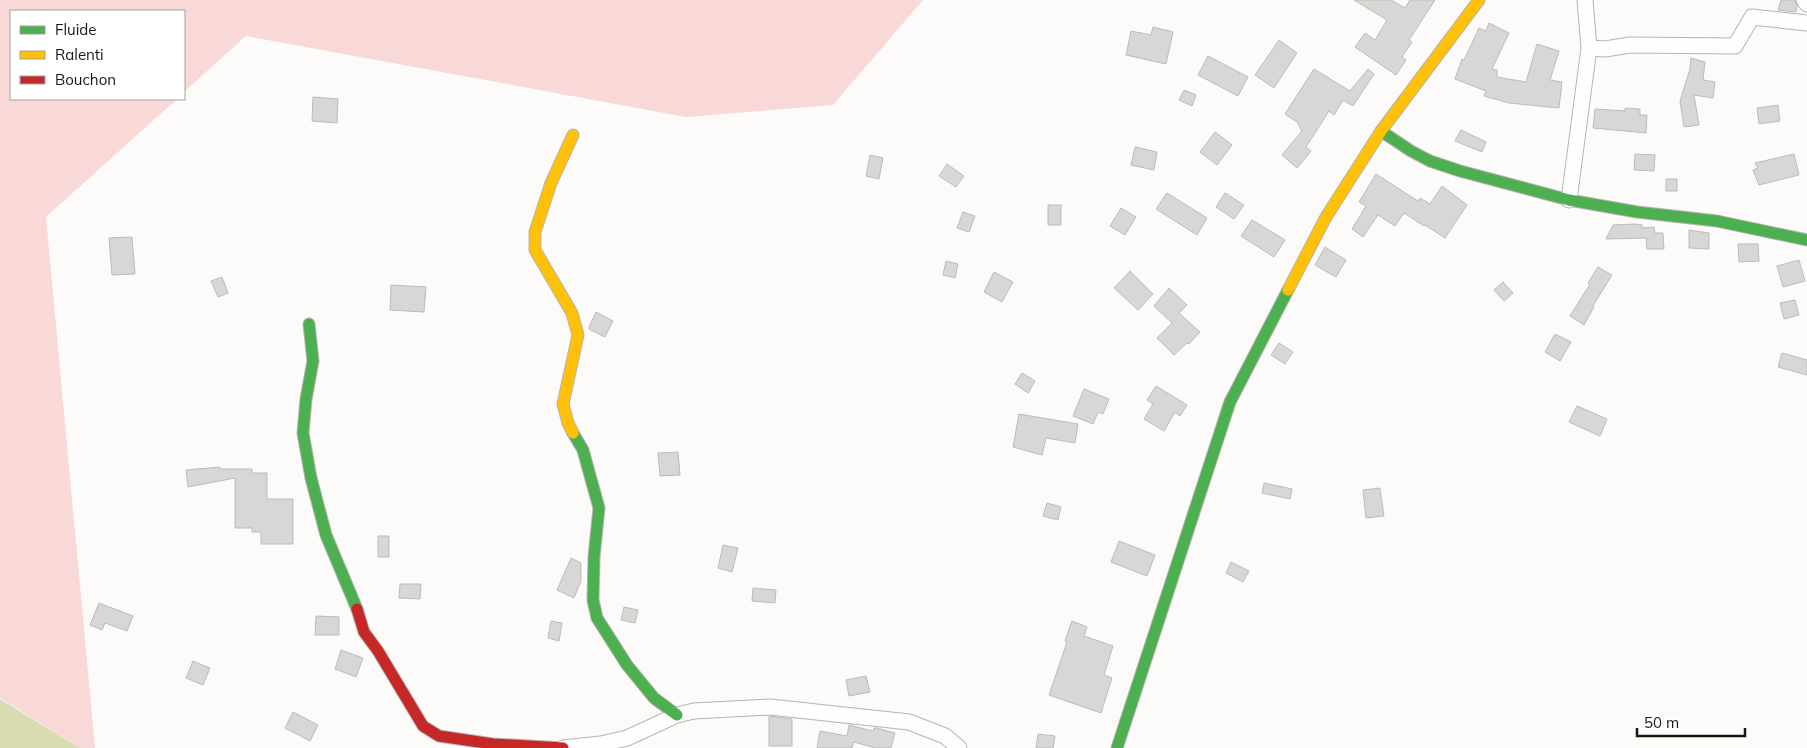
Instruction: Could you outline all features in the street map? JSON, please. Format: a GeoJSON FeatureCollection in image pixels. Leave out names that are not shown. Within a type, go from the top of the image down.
{"type":"FeatureCollection","features":[{"type":"Feature","properties":{"kind":"street"},"geometry":{"type":"LineString","coordinates":[[1117,748],[1230,402],[1326,217],[1382,131],[1479,0]]}},
{"type":"Feature","properties":{"kind":"street"},"geometry":{"type":"LineString","coordinates":[[1569,200],[1589,48],[1585,0]]}},
{"type":"Feature","properties":{"kind":"street"},"geometry":{"type":"LineString","coordinates":[[1804,0],[1807,4]]}},
{"type":"Feature","properties":{"kind":"street"},"geometry":{"type":"LineString","coordinates":[[1589,48],[1606,49],[1630,45],[1735,46],[1752,17],[1807,23]]}},
{"type":"Feature","properties":{"kind":"street"},"geometry":{"type":"LineString","coordinates":[[1382,131],[1411,151],[1430,161],[1460,171],[1569,200],[1637,212],[1717,221],[1807,240]]}},
{"type":"Feature","properties":{"kind":"street"},"geometry":{"type":"LineString","coordinates":[[573,135],[552,183],[535,232],[536,250],[572,313],[578,335],[563,404],[568,423],[583,450],[599,508],[594,557],[593,600],[598,618],[627,665],[654,698],[677,715]]}},
{"type":"Feature","properties":{"kind":"street"},"geometry":{"type":"LineString","coordinates":[[309,324],[313,361],[306,399],[303,433],[311,478],[326,535],[358,611],[364,632],[378,650],[413,711],[424,726],[431,731],[439,736],[493,744],[563,748],[601,744],[627,738],[677,715],[694,711],[770,707],[909,722],[945,736],[959,748]]}},
{"type":"Feature","properties":{"kind":"shaded area"},"geometry":{"type":"Polygon","coordinates":[[[0,0],[923,0],[833,105],[686,117],[246,36],[185,91],[185,10],[10,10],[10,100],[176,100],[46,217],[95,748],[80,748],[0,698],[0,0]]]}},
{"type":"Feature","properties":{"kind":"shaded area"},"geometry":{"type":"Polygon","coordinates":[[[0,699],[80,748],[0,748],[0,699]]]}},
{"type":"Feature","properties":{"kind":"building"},"geometry":{"type":"Polygon","coordinates":[[[1354,0],[1391,0],[1405,8],[1410,0],[1435,0],[1409,40],[1412,42],[1402,57],[1406,60],[1396,75],[1355,47],[1365,33],[1375,40],[1387,20],[1354,0]]]}},
{"type":"Feature","properties":{"kind":"building"},"geometry":{"type":"Polygon","coordinates":[[[1781,0],[1795,0],[1796,12],[1778,10],[1781,0]]]}},
{"type":"Feature","properties":{"kind":"building"},"geometry":{"type":"Polygon","coordinates":[[[1489,23],[1509,33],[1492,69],[1497,70],[1497,77],[1526,82],[1537,44],[1559,51],[1550,80],[1562,82],[1559,108],[1509,103],[1484,96],[1486,91],[1455,79],[1462,59],[1464,60],[1479,28],[1486,31],[1489,23]]]}},
{"type":"Feature","properties":{"kind":"building"},"geometry":{"type":"Polygon","coordinates":[[[1153,27],[1173,32],[1166,64],[1126,55],[1131,31],[1151,35],[1153,27]]]}},
{"type":"Feature","properties":{"kind":"building"},"geometry":{"type":"Polygon","coordinates":[[[1279,40],[1297,53],[1274,88],[1255,75],[1279,40]]]}},
{"type":"Feature","properties":{"kind":"building"},"geometry":{"type":"Polygon","coordinates":[[[1208,56],[1248,77],[1238,96],[1198,75],[1208,56]]]}},
{"type":"Feature","properties":{"kind":"building"},"geometry":{"type":"Polygon","coordinates":[[[1691,58],[1705,62],[1703,80],[1715,82],[1713,98],[1694,95],[1699,125],[1684,127],[1680,101],[1690,69],[1691,58]]]}},
{"type":"Feature","properties":{"kind":"building"},"geometry":{"type":"Polygon","coordinates":[[[1314,69],[1350,91],[1368,69],[1374,74],[1353,106],[1343,100],[1334,115],[1329,111],[1306,147],[1311,151],[1297,168],[1282,155],[1302,131],[1297,122],[1285,114],[1314,69]]]}},
{"type":"Feature","properties":{"kind":"building"},"geometry":{"type":"Polygon","coordinates":[[[1184,90],[1196,95],[1192,106],[1179,100],[1184,90]]]}},
{"type":"Feature","properties":{"kind":"building"},"geometry":{"type":"Polygon","coordinates":[[[313,97],[338,99],[337,123],[312,121],[313,97]]]}},
{"type":"Feature","properties":{"kind":"building"},"geometry":{"type":"Polygon","coordinates":[[[1778,105],[1780,121],[1759,124],[1757,108],[1778,105]]]}},
{"type":"Feature","properties":{"kind":"building"},"geometry":{"type":"Polygon","coordinates":[[[1625,108],[1640,109],[1640,115],[1647,115],[1646,133],[1593,128],[1595,109],[1625,111],[1625,108]]]}},
{"type":"Feature","properties":{"kind":"building"},"geometry":{"type":"Polygon","coordinates":[[[1461,130],[1486,142],[1482,152],[1455,141],[1461,130]]]}},
{"type":"Feature","properties":{"kind":"building"},"geometry":{"type":"Polygon","coordinates":[[[1215,132],[1232,145],[1217,165],[1200,152],[1215,132]]]}},
{"type":"Feature","properties":{"kind":"building"},"geometry":{"type":"Polygon","coordinates":[[[1135,147],[1157,152],[1154,170],[1131,165],[1135,147]]]}},
{"type":"Feature","properties":{"kind":"building"},"geometry":{"type":"Polygon","coordinates":[[[1635,154],[1655,155],[1654,171],[1634,170],[1635,154]]]}},
{"type":"Feature","properties":{"kind":"building"},"geometry":{"type":"Polygon","coordinates":[[[1794,154],[1799,175],[1759,185],[1753,170],[1758,168],[1755,163],[1794,154]]]}},
{"type":"Feature","properties":{"kind":"building"},"geometry":{"type":"Polygon","coordinates":[[[870,155],[883,158],[879,179],[866,176],[870,155]]]}},
{"type":"Feature","properties":{"kind":"building"},"geometry":{"type":"Polygon","coordinates":[[[947,164],[964,176],[956,187],[939,176],[947,164]]]}},
{"type":"Feature","properties":{"kind":"building"},"geometry":{"type":"Polygon","coordinates":[[[1376,174],[1418,201],[1420,198],[1430,204],[1442,186],[1467,205],[1445,238],[1404,213],[1395,226],[1378,215],[1363,237],[1352,229],[1366,206],[1359,202],[1376,174]]]}},
{"type":"Feature","properties":{"kind":"building"},"geometry":{"type":"Polygon","coordinates":[[[1666,179],[1677,179],[1677,191],[1666,191],[1666,179]]]}},
{"type":"Feature","properties":{"kind":"building"},"geometry":{"type":"Polygon","coordinates":[[[1167,193],[1207,218],[1197,235],[1156,209],[1167,193]]]}},
{"type":"Feature","properties":{"kind":"building"},"geometry":{"type":"Polygon","coordinates":[[[1225,193],[1244,205],[1234,219],[1216,207],[1225,193]]]}},
{"type":"Feature","properties":{"kind":"building"},"geometry":{"type":"Polygon","coordinates":[[[1048,205],[1061,205],[1061,225],[1048,225],[1048,205]]]}},
{"type":"Feature","properties":{"kind":"building"},"geometry":{"type":"Polygon","coordinates":[[[1121,208],[1136,217],[1125,235],[1110,226],[1121,208]]]}},
{"type":"Feature","properties":{"kind":"building"},"geometry":{"type":"Polygon","coordinates":[[[963,212],[975,216],[969,232],[957,228],[963,212]]]}},
{"type":"Feature","properties":{"kind":"building"},"geometry":{"type":"Polygon","coordinates":[[[1252,220],[1285,240],[1274,257],[1241,236],[1252,220]]]}},
{"type":"Feature","properties":{"kind":"building"},"geometry":{"type":"Polygon","coordinates":[[[1613,225],[1642,225],[1642,228],[1654,227],[1655,233],[1663,233],[1664,249],[1647,249],[1646,238],[1606,239],[1613,225]]]}},
{"type":"Feature","properties":{"kind":"building"},"geometry":{"type":"Polygon","coordinates":[[[1689,230],[1709,233],[1709,249],[1689,248],[1689,230]]]}},
{"type":"Feature","properties":{"kind":"building"},"geometry":{"type":"Polygon","coordinates":[[[132,237],[135,274],[112,275],[109,238],[132,237]]]}},
{"type":"Feature","properties":{"kind":"building"},"geometry":{"type":"Polygon","coordinates":[[[1738,244],[1758,244],[1759,261],[1739,262],[1738,244]]]}},
{"type":"Feature","properties":{"kind":"building"},"geometry":{"type":"Polygon","coordinates":[[[1325,247],[1346,260],[1336,277],[1315,265],[1325,247]]]}},
{"type":"Feature","properties":{"kind":"building"},"geometry":{"type":"Polygon","coordinates":[[[1799,260],[1805,281],[1783,287],[1777,266],[1799,260]]]}},
{"type":"Feature","properties":{"kind":"building"},"geometry":{"type":"Polygon","coordinates":[[[946,261],[958,264],[955,278],[943,275],[946,261]]]}},
{"type":"Feature","properties":{"kind":"building"},"geometry":{"type":"Polygon","coordinates":[[[1598,267],[1612,275],[1584,325],[1570,316],[1598,267]]]}},
{"type":"Feature","properties":{"kind":"building"},"geometry":{"type":"Polygon","coordinates":[[[1130,271],[1153,294],[1138,310],[1114,288],[1130,271]]]}},
{"type":"Feature","properties":{"kind":"building"},"geometry":{"type":"Polygon","coordinates":[[[994,272],[1013,282],[1002,302],[984,292],[994,272]]]}},
{"type":"Feature","properties":{"kind":"building"},"geometry":{"type":"Polygon","coordinates":[[[222,277],[228,293],[218,297],[211,281],[222,277]]]}},
{"type":"Feature","properties":{"kind":"building"},"geometry":{"type":"Polygon","coordinates":[[[1503,282],[1513,293],[1504,301],[1494,290],[1503,282]]]}},
{"type":"Feature","properties":{"kind":"building"},"geometry":{"type":"Polygon","coordinates":[[[391,285],[426,287],[424,312],[390,310],[391,285]]]}},
{"type":"Feature","properties":{"kind":"building"},"geometry":{"type":"Polygon","coordinates":[[[1169,288],[1187,305],[1179,313],[1200,332],[1189,344],[1187,343],[1174,355],[1157,338],[1172,323],[1154,306],[1169,288]]]}},
{"type":"Feature","properties":{"kind":"building"},"geometry":{"type":"Polygon","coordinates":[[[1795,300],[1799,315],[1784,319],[1780,303],[1795,300]]]}},
{"type":"Feature","properties":{"kind":"building"},"geometry":{"type":"Polygon","coordinates":[[[596,312],[613,321],[605,337],[589,329],[596,312]]]}},
{"type":"Feature","properties":{"kind":"building"},"geometry":{"type":"Polygon","coordinates":[[[1555,334],[1571,342],[1560,361],[1545,352],[1555,334]]]}},
{"type":"Feature","properties":{"kind":"building"},"geometry":{"type":"Polygon","coordinates":[[[1279,343],[1293,352],[1285,364],[1271,355],[1279,343]]]}},
{"type":"Feature","properties":{"kind":"building"},"geometry":{"type":"Polygon","coordinates":[[[1782,353],[1807,360],[1807,375],[1778,367],[1782,353]]]}},
{"type":"Feature","properties":{"kind":"building"},"geometry":{"type":"Polygon","coordinates":[[[1022,373],[1035,381],[1028,393],[1015,384],[1022,373]]]}},
{"type":"Feature","properties":{"kind":"building"},"geometry":{"type":"Polygon","coordinates":[[[1156,386],[1187,405],[1180,416],[1175,412],[1164,431],[1144,419],[1153,404],[1147,400],[1156,386]]]}},
{"type":"Feature","properties":{"kind":"building"},"geometry":{"type":"Polygon","coordinates":[[[1084,389],[1109,399],[1103,414],[1098,412],[1093,424],[1073,416],[1084,389]]]}},
{"type":"Feature","properties":{"kind":"building"},"geometry":{"type":"Polygon","coordinates":[[[1577,406],[1607,419],[1600,436],[1569,422],[1577,406]]]}},
{"type":"Feature","properties":{"kind":"building"},"geometry":{"type":"Polygon","coordinates":[[[1019,414],[1078,424],[1075,443],[1046,438],[1042,455],[1013,447],[1019,414]]]}},
{"type":"Feature","properties":{"kind":"building"},"geometry":{"type":"Polygon","coordinates":[[[678,452],[680,475],[660,476],[658,453],[678,452]]]}},
{"type":"Feature","properties":{"kind":"building"},"geometry":{"type":"Polygon","coordinates":[[[220,467],[220,469],[252,469],[252,473],[267,473],[267,499],[293,499],[293,544],[261,544],[261,532],[252,532],[252,528],[235,528],[235,478],[188,487],[186,470],[220,467]]]}},
{"type":"Feature","properties":{"kind":"building"},"geometry":{"type":"Polygon","coordinates":[[[1264,483],[1292,489],[1290,499],[1262,493],[1264,483]]]}},
{"type":"Feature","properties":{"kind":"building"},"geometry":{"type":"Polygon","coordinates":[[[1380,488],[1384,516],[1366,518],[1363,490],[1380,488]]]}},
{"type":"Feature","properties":{"kind":"building"},"geometry":{"type":"Polygon","coordinates":[[[1047,503],[1061,507],[1058,520],[1043,516],[1047,503]]]}},
{"type":"Feature","properties":{"kind":"building"},"geometry":{"type":"Polygon","coordinates":[[[378,536],[389,536],[389,557],[378,557],[378,536]]]}},
{"type":"Feature","properties":{"kind":"building"},"geometry":{"type":"Polygon","coordinates":[[[1119,541],[1155,555],[1147,576],[1111,562],[1119,541]]]}},
{"type":"Feature","properties":{"kind":"building"},"geometry":{"type":"Polygon","coordinates":[[[723,545],[738,548],[732,572],[718,568],[723,545]]]}},
{"type":"Feature","properties":{"kind":"building"},"geometry":{"type":"Polygon","coordinates":[[[571,558],[581,563],[581,581],[574,598],[557,590],[571,558]]]}},
{"type":"Feature","properties":{"kind":"building"},"geometry":{"type":"Polygon","coordinates":[[[1231,562],[1249,571],[1243,582],[1226,573],[1231,562]]]}},
{"type":"Feature","properties":{"kind":"building"},"geometry":{"type":"Polygon","coordinates":[[[400,584],[421,584],[420,599],[399,598],[400,584]]]}},
{"type":"Feature","properties":{"kind":"building"},"geometry":{"type":"Polygon","coordinates":[[[753,588],[776,590],[775,603],[752,601],[753,588]]]}},
{"type":"Feature","properties":{"kind":"building"},"geometry":{"type":"Polygon","coordinates":[[[99,603],[133,616],[127,631],[105,623],[102,630],[90,625],[99,603]]]}},
{"type":"Feature","properties":{"kind":"building"},"geometry":{"type":"Polygon","coordinates":[[[624,607],[638,610],[635,623],[621,620],[624,607]]]}},
{"type":"Feature","properties":{"kind":"building"},"geometry":{"type":"Polygon","coordinates":[[[316,616],[339,617],[339,635],[315,635],[316,616]]]}},
{"type":"Feature","properties":{"kind":"building"},"geometry":{"type":"Polygon","coordinates":[[[551,621],[562,623],[559,641],[548,638],[551,621]]]}},
{"type":"Feature","properties":{"kind":"building"},"geometry":{"type":"Polygon","coordinates":[[[1072,621],[1087,627],[1084,636],[1113,646],[1104,675],[1112,678],[1101,713],[1049,695],[1072,621]]]}},
{"type":"Feature","properties":{"kind":"building"},"geometry":{"type":"Polygon","coordinates":[[[341,650],[363,658],[356,677],[335,669],[341,650]]]}},
{"type":"Feature","properties":{"kind":"building"},"geometry":{"type":"Polygon","coordinates":[[[193,661],[210,668],[203,685],[186,678],[193,661]]]}},
{"type":"Feature","properties":{"kind":"building"},"geometry":{"type":"Polygon","coordinates":[[[866,676],[870,692],[849,696],[846,680],[866,676]]]}},
{"type":"Feature","properties":{"kind":"building"},"geometry":{"type":"Polygon","coordinates":[[[293,712],[318,725],[310,741],[285,728],[293,712]]]}},
{"type":"Feature","properties":{"kind":"building"},"geometry":{"type":"Polygon","coordinates":[[[769,716],[792,719],[792,746],[769,746],[769,716]]]}},
{"type":"Feature","properties":{"kind":"building"},"geometry":{"type":"Polygon","coordinates":[[[849,725],[873,731],[874,728],[877,728],[895,733],[891,748],[875,748],[854,742],[852,748],[817,748],[820,731],[847,736],[849,725]]]}},
{"type":"Feature","properties":{"kind":"building"},"geometry":{"type":"Polygon","coordinates":[[[1038,734],[1055,736],[1053,748],[1036,748],[1038,734]]]}},
{"type":"Feature","properties":{"kind":"traffic: fast"},"geometry":{"type":"LineString","coordinates":[[1381,131],[1430,161],[1460,171],[1569,200],[1637,212],[1717,221],[1807,240]]}},
{"type":"Feature","properties":{"kind":"traffic: fast"},"geometry":{"type":"LineString","coordinates":[[1117,748],[1230,402],[1288,290]]}},
{"type":"Feature","properties":{"kind":"traffic: fast"},"geometry":{"type":"LineString","coordinates":[[309,324],[313,361],[306,399],[303,433],[311,478],[326,535],[357,609]]}},
{"type":"Feature","properties":{"kind":"traffic: fast"},"geometry":{"type":"LineString","coordinates":[[573,433],[583,450],[599,508],[594,557],[593,600],[597,618],[627,665],[654,698],[677,715]]}},
{"type":"Feature","properties":{"kind":"traffic: slow"},"geometry":{"type":"LineString","coordinates":[[1288,290],[1326,217],[1381,131],[1479,0]]}},
{"type":"Feature","properties":{"kind":"traffic: slow"},"geometry":{"type":"LineString","coordinates":[[573,135],[551,183],[535,232],[535,250],[572,313],[578,335],[563,404],[573,433]]}},
{"type":"Feature","properties":{"kind":"traffic: jam"},"geometry":{"type":"LineString","coordinates":[[357,609],[364,632],[378,651],[423,726],[439,736],[493,744],[563,748]]}}]}
